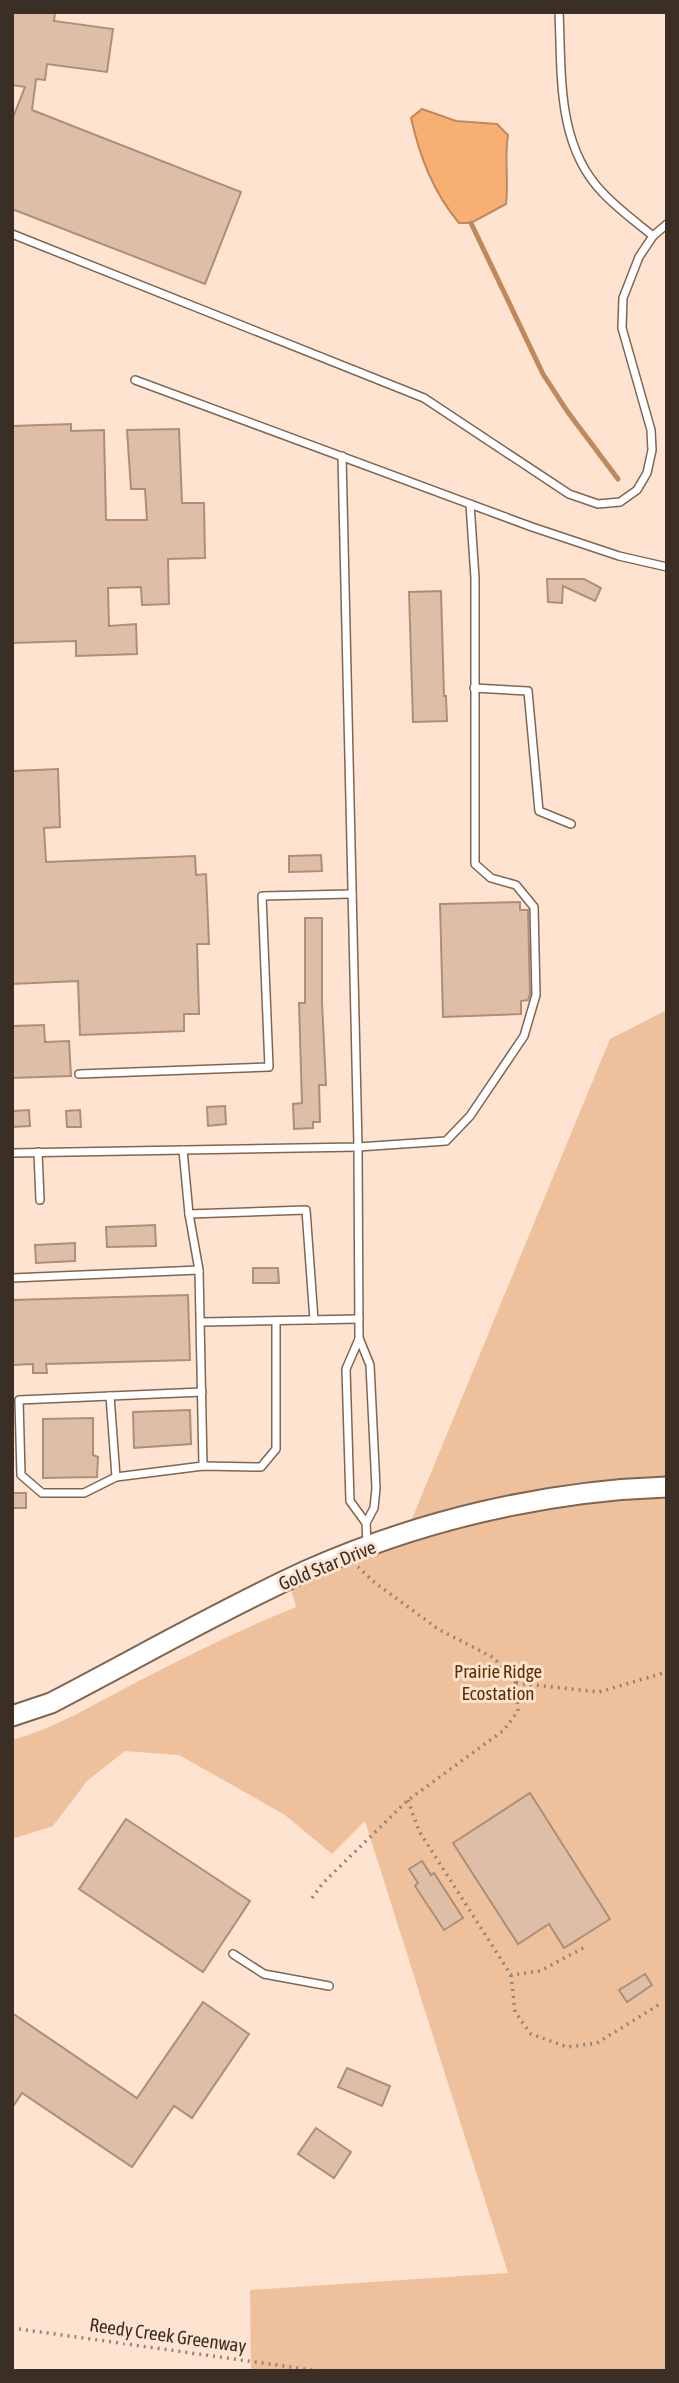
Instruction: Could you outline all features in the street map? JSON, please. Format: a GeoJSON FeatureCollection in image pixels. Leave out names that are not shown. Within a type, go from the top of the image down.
{"type":"FeatureCollection","features":[{"type":"Feature","properties":{"kind":"street","name":"Gold Star Drive"},"geometry":{"type":"LineString","coordinates":[[12,1716],[51,1703],[296,1576],[367,1547],[431,1525],[514,1505],[589,1493],[667,1487]]}},
{"type":"Feature","properties":{"kind":"lane"},"geometry":{"type":"LineString","coordinates":[[559,12],[565,120],[578,158],[602,192],[653,236]]}},
{"type":"Feature","properties":{"kind":"lane"},"geometry":{"type":"LineString","coordinates":[[12,234],[424,398],[569,494],[598,504],[620,502],[637,490],[647,472],[652,450],[651,430],[622,328],[623,298],[639,257],[653,236],[667,224]]}},
{"type":"Feature","properties":{"kind":"lane"},"geometry":{"type":"LineString","coordinates":[[135,380],[470,504],[619,556],[667,567]]}},
{"type":"Feature","properties":{"kind":"lane"},"geometry":{"type":"LineString","coordinates":[[342,456],[358,1147],[359,1338],[370,1365],[376,1488],[374,1508],[366,1524],[367,1547]]}},
{"type":"Feature","properties":{"kind":"lane"},"geometry":{"type":"LineString","coordinates":[[12,1153],[358,1147],[446,1141],[470,1116],[524,1036],[536,995],[534,907],[516,886],[491,878],[475,864],[475,578],[470,504]]}},
{"type":"Feature","properties":{"kind":"lane"},"geometry":{"type":"LineString","coordinates":[[474,688],[528,691],[539,811],[570,824]]}},
{"type":"Feature","properties":{"kind":"lane"},"geometry":{"type":"LineString","coordinates":[[79,1074],[269,1067],[262,896],[352,894]]}},
{"type":"Feature","properties":{"kind":"lane"},"geometry":{"type":"LineString","coordinates":[[183,1150],[189,1214],[199,1270],[202,1322],[202,1466]]}},
{"type":"Feature","properties":{"kind":"lane"},"geometry":{"type":"LineString","coordinates":[[38,1152],[40,1200]]}},
{"type":"Feature","properties":{"kind":"lane"},"geometry":{"type":"LineString","coordinates":[[189,1214],[306,1210],[314,1320]]}},
{"type":"Feature","properties":{"kind":"lane"},"geometry":{"type":"LineString","coordinates":[[12,1278],[199,1270]]}},
{"type":"Feature","properties":{"kind":"lane"},"geometry":{"type":"LineString","coordinates":[[202,1322],[359,1319]]}},
{"type":"Feature","properties":{"kind":"lane"},"geometry":{"type":"LineString","coordinates":[[202,1391],[19,1399],[20,1475],[41,1493],[84,1493],[116,1477],[202,1466],[261,1467],[276,1449],[275,1321]]}},
{"type":"Feature","properties":{"kind":"lane"},"geometry":{"type":"LineString","coordinates":[[359,1338],[346,1369],[350,1500],[366,1524]]}},
{"type":"Feature","properties":{"kind":"lane"},"geometry":{"type":"LineString","coordinates":[[110,1396],[116,1477]]}},
{"type":"Feature","properties":{"kind":"lane"},"geometry":{"type":"LineString","coordinates":[[233,1954],[264,1975],[329,1986]]}},
{"type":"Feature","properties":{"kind":"path"},"geometry":{"type":"LineString","coordinates":[[312,1898],[323,1883],[408,1800],[504,1730],[518,1711],[516,1683],[494,1658],[438,1629],[374,1581],[346,1555]]}},
{"type":"Feature","properties":{"kind":"path"},"geometry":{"type":"LineString","coordinates":[[516,1683],[599,1692],[667,1672]]}},
{"type":"Feature","properties":{"kind":"path"},"geometry":{"type":"LineString","coordinates":[[408,1800],[419,1831],[511,1975],[515,2012],[531,2034],[567,2047],[597,2043],[660,2004]]}},
{"type":"Feature","properties":{"kind":"path"},"geometry":{"type":"LineString","coordinates":[[511,1975],[540,1971],[585,1947]]}},
{"type":"Feature","properties":{"kind":"path","name":"Reedy Creek Greenway"},"geometry":{"type":"LineString","coordinates":[[12,2328],[320,2371]]}},
{"type":"Feature","properties":{"kind":"green space","name":"Prairie Ridge Ecostation"},"geometry":{"type":"Polygon","coordinates":[[[667,1010],[667,2371],[251,2371],[250,2290],[508,2273],[365,1821],[332,1854],[285,1815],[179,1755],[125,1751],[87,1781],[53,1826],[12,1839],[12,1740],[60,1722],[194,1653],[296,1607],[291,1589],[402,1543],[610,1039],[667,1010]]]}},
{"type":"Feature","properties":{"kind":"shaded area"},"geometry":{"type":"Polygon","coordinates":[[[422,109],[456,121],[497,124],[508,135],[506,204],[471,223],[459,223],[435,186],[419,146],[411,118],[422,109]]]}},
{"type":"Feature","properties":{"kind":"building"},"geometry":{"type":"Polygon","coordinates":[[[12,12],[55,12],[54,21],[113,29],[107,72],[47,64],[45,80],[36,79],[32,110],[241,192],[205,284],[12,209],[12,120],[25,87],[12,85],[12,12]]]}},
{"type":"Feature","properties":{"kind":"building"},"geometry":{"type":"Polygon","coordinates":[[[71,424],[71,431],[104,430],[106,520],[147,520],[145,489],[131,489],[127,430],[179,429],[182,503],[204,503],[205,558],[168,559],[169,604],[142,605],[141,587],[108,588],[109,626],[136,624],[137,654],[76,656],[76,641],[12,643],[12,426],[71,424]]]}},
{"type":"Feature","properties":{"kind":"building"},"geometry":{"type":"Polygon","coordinates":[[[547,579],[584,579],[601,588],[595,601],[563,586],[562,603],[548,602],[547,579]]]}},
{"type":"Feature","properties":{"kind":"building"},"geometry":{"type":"Polygon","coordinates":[[[441,591],[447,721],[413,722],[409,592],[441,591]]]}},
{"type":"Feature","properties":{"kind":"building"},"geometry":{"type":"Polygon","coordinates":[[[58,769],[60,827],[44,828],[46,862],[195,856],[196,875],[206,874],[209,944],[197,944],[199,1014],[184,1014],[184,1031],[80,1035],[78,981],[12,984],[12,771],[58,769]]]}},
{"type":"Feature","properties":{"kind":"building"},"geometry":{"type":"Polygon","coordinates":[[[321,855],[322,871],[289,872],[289,856],[321,855]]]}},
{"type":"Feature","properties":{"kind":"building"},"geometry":{"type":"Polygon","coordinates":[[[520,902],[520,910],[528,910],[530,994],[528,1000],[521,1001],[521,1014],[443,1017],[440,904],[520,902]]]}},
{"type":"Feature","properties":{"kind":"building"},"geometry":{"type":"Polygon","coordinates":[[[305,918],[322,918],[326,1085],[319,1085],[320,1122],[313,1122],[313,1128],[294,1129],[293,1104],[302,1103],[299,1003],[305,1003],[305,918]]]}},
{"type":"Feature","properties":{"kind":"building"},"geometry":{"type":"Polygon","coordinates":[[[44,1025],[45,1042],[69,1041],[71,1076],[12,1078],[12,1026],[44,1025]]]}},
{"type":"Feature","properties":{"kind":"building"},"geometry":{"type":"Polygon","coordinates":[[[225,1106],[226,1124],[208,1126],[207,1107],[225,1106]]]}},
{"type":"Feature","properties":{"kind":"building"},"geometry":{"type":"Polygon","coordinates":[[[29,1110],[30,1126],[13,1127],[12,1111],[29,1110]]]}},
{"type":"Feature","properties":{"kind":"building"},"geometry":{"type":"Polygon","coordinates":[[[80,1110],[81,1127],[67,1127],[66,1111],[80,1110]]]}},
{"type":"Feature","properties":{"kind":"building"},"geometry":{"type":"Polygon","coordinates":[[[155,1225],[156,1246],[107,1247],[106,1227],[155,1225]]]}},
{"type":"Feature","properties":{"kind":"building"},"geometry":{"type":"Polygon","coordinates":[[[75,1243],[75,1261],[36,1263],[35,1245],[75,1243]]]}},
{"type":"Feature","properties":{"kind":"building"},"geometry":{"type":"Polygon","coordinates":[[[253,1268],[278,1268],[279,1283],[253,1283],[253,1268]]]}},
{"type":"Feature","properties":{"kind":"building"},"geometry":{"type":"Polygon","coordinates":[[[188,1295],[190,1360],[46,1364],[47,1373],[33,1373],[33,1364],[12,1365],[12,1300],[188,1295]]]}},
{"type":"Feature","properties":{"kind":"building"},"geometry":{"type":"Polygon","coordinates":[[[190,1410],[191,1444],[134,1448],[133,1412],[190,1410]]]}},
{"type":"Feature","properties":{"kind":"building"},"geometry":{"type":"Polygon","coordinates":[[[93,1418],[93,1455],[98,1457],[97,1477],[43,1478],[43,1419],[93,1418]]]}},
{"type":"Feature","properties":{"kind":"building"},"geometry":{"type":"Polygon","coordinates":[[[12,1493],[26,1493],[26,1508],[12,1508],[12,1493]]]}},
{"type":"Feature","properties":{"kind":"building"},"geometry":{"type":"Polygon","coordinates":[[[530,1793],[610,1919],[564,1948],[549,1924],[518,1944],[453,1843],[530,1793]]]}},
{"type":"Feature","properties":{"kind":"building"},"geometry":{"type":"Polygon","coordinates":[[[126,1819],[250,1901],[203,1972],[79,1889],[126,1819]]]}},
{"type":"Feature","properties":{"kind":"building"},"geometry":{"type":"Polygon","coordinates":[[[422,1861],[431,1875],[434,1873],[463,1918],[444,1930],[415,1886],[418,1883],[409,1869],[422,1861]]]}},
{"type":"Feature","properties":{"kind":"building"},"geometry":{"type":"Polygon","coordinates":[[[645,1974],[652,1985],[627,2002],[619,1990],[645,1974]]]}},
{"type":"Feature","properties":{"kind":"building"},"geometry":{"type":"Polygon","coordinates":[[[203,2002],[249,2034],[192,2118],[174,2106],[132,2167],[22,2093],[12,2108],[12,2013],[137,2098],[203,2002]]]}},
{"type":"Feature","properties":{"kind":"building"},"geometry":{"type":"Polygon","coordinates":[[[347,2068],[390,2086],[382,2106],[338,2087],[347,2068]]]}},
{"type":"Feature","properties":{"kind":"building"},"geometry":{"type":"Polygon","coordinates":[[[316,2128],[351,2152],[334,2178],[298,2154],[316,2128]]]}},
{"type":"Feature","properties":{"kind":"waterway"},"geometry":{"type":"LineString","coordinates":[[471,223],[543,374],[618,479]]}}]}
